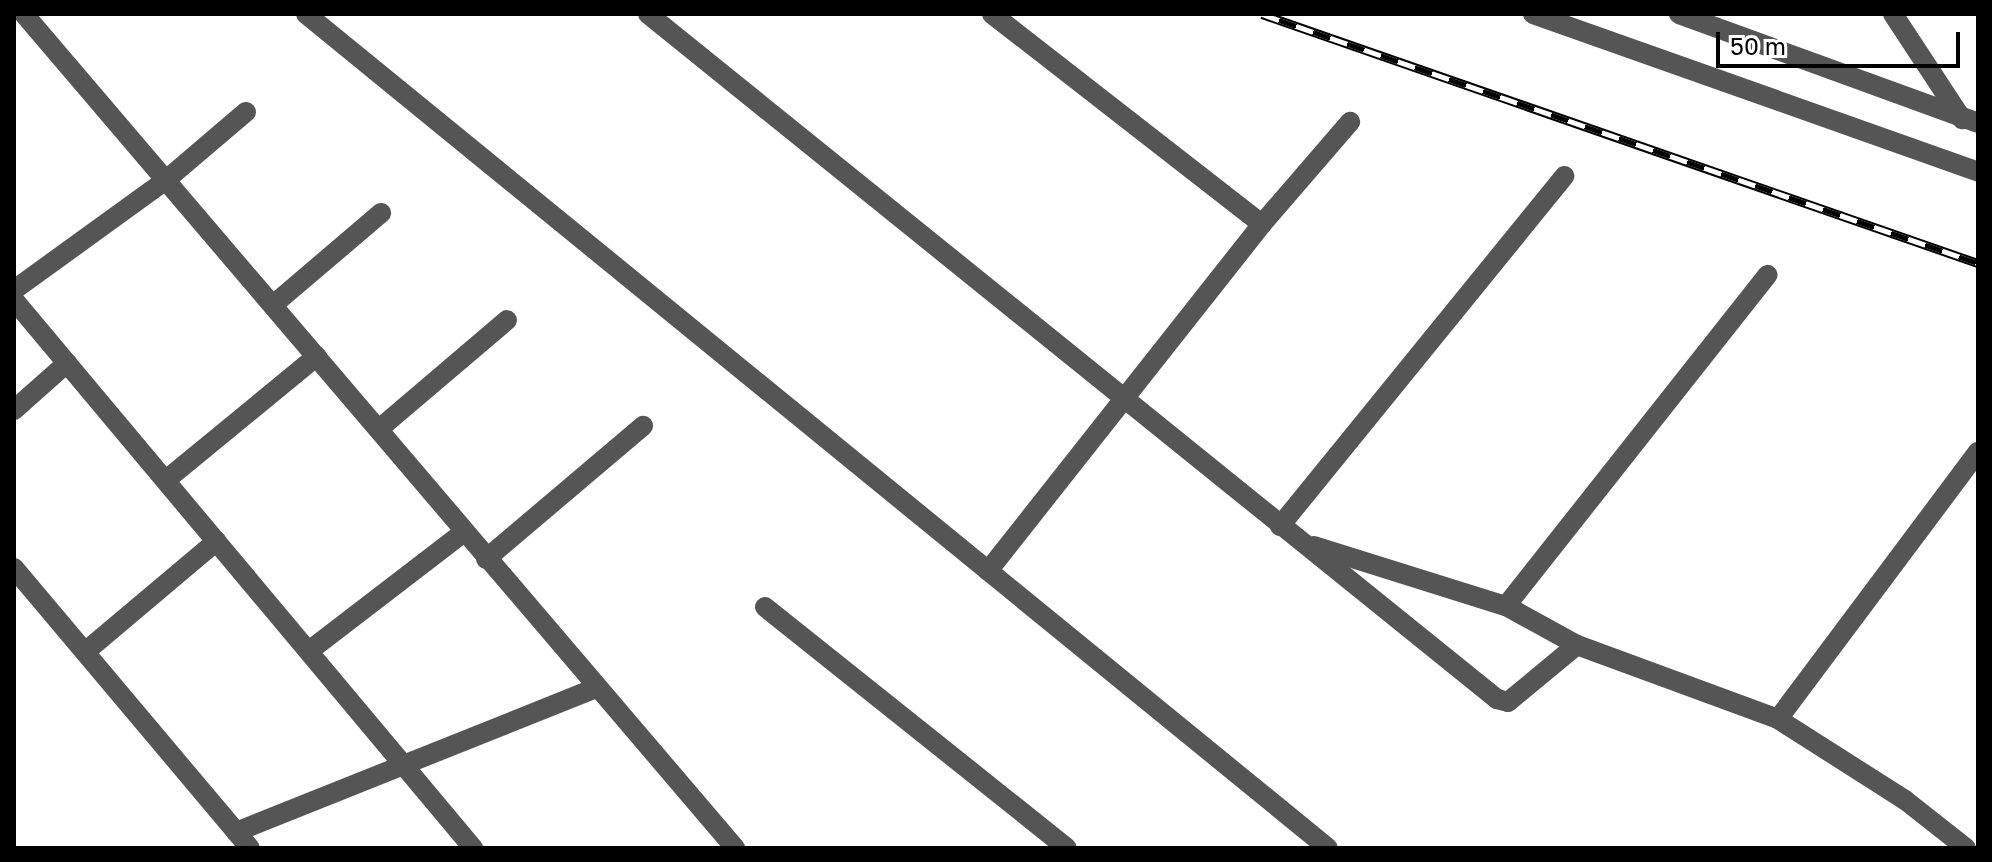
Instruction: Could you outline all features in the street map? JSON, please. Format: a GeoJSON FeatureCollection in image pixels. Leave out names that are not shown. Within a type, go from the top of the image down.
{"type":"FeatureCollection","features":[{"type":"Feature","properties":{"kind":"street"},"geometry":{"type":"LineString","coordinates":[[24,14],[735,848]]}},
{"type":"Feature","properties":{"kind":"street"},"geometry":{"type":"LineString","coordinates":[[306,14],[1328,848]]}},
{"type":"Feature","properties":{"kind":"street"},"geometry":{"type":"LineString","coordinates":[[648,14],[1497,699],[1508,702],[1577,645]]}},
{"type":"Feature","properties":{"kind":"street"},"geometry":{"type":"LineString","coordinates":[[992,14],[1262,224]]}},
{"type":"Feature","properties":{"kind":"street"},"geometry":{"type":"LineString","coordinates":[[1533,14],[1978,172]]}},
{"type":"Feature","properties":{"kind":"street"},"geometry":{"type":"LineString","coordinates":[[1679,14],[1970,121]]}},
{"type":"Feature","properties":{"kind":"street"},"geometry":{"type":"LineString","coordinates":[[1893,14],[1970,121]]}},
{"type":"Feature","properties":{"kind":"street"},"geometry":{"type":"LineString","coordinates":[[14,290],[166,180],[246,112]]}},
{"type":"Feature","properties":{"kind":"street"},"geometry":{"type":"LineString","coordinates":[[988,571],[1262,224],[1350,122]]}},
{"type":"Feature","properties":{"kind":"street"},"geometry":{"type":"LineString","coordinates":[[1280,526],[1564,176]]}},
{"type":"Feature","properties":{"kind":"street"},"geometry":{"type":"LineString","coordinates":[[273,305],[381,213]]}},
{"type":"Feature","properties":{"kind":"street"},"geometry":{"type":"LineString","coordinates":[[1506,606],[1767,275]]}},
{"type":"Feature","properties":{"kind":"street"},"geometry":{"type":"LineString","coordinates":[[14,300],[473,848]]}},
{"type":"Feature","properties":{"kind":"street"},"geometry":{"type":"LineString","coordinates":[[379,429],[507,320]]}},
{"type":"Feature","properties":{"kind":"street"},"geometry":{"type":"LineString","coordinates":[[166,480],[317,356]]}},
{"type":"Feature","properties":{"kind":"street"},"geometry":{"type":"LineString","coordinates":[[14,410],[67,363]]}},
{"type":"Feature","properties":{"kind":"street"},"geometry":{"type":"LineString","coordinates":[[486,559],[643,426]]}},
{"type":"Feature","properties":{"kind":"street"},"geometry":{"type":"LineString","coordinates":[[1778,719],[1978,452]]}},
{"type":"Feature","properties":{"kind":"street"},"geometry":{"type":"LineString","coordinates":[[309,651],[464,532]]}},
{"type":"Feature","properties":{"kind":"street"},"geometry":{"type":"LineString","coordinates":[[85,652],[217,541]]}},
{"type":"Feature","properties":{"kind":"street"},"geometry":{"type":"LineString","coordinates":[[1299,541],[1506,606],[1577,645],[1778,719],[1905,800],[1966,848]]}},
{"type":"Feature","properties":{"kind":"street"},"geometry":{"type":"LineString","coordinates":[[14,568],[250,848]]}},
{"type":"Feature","properties":{"kind":"street"},"geometry":{"type":"LineString","coordinates":[[765,607],[1067,848]]}},
{"type":"Feature","properties":{"kind":"street"},"geometry":{"type":"LineString","coordinates":[[236,832],[596,688]]}},
{"type":"Feature","properties":{"kind":"railway"},"geometry":{"type":"LineString","coordinates":[[1262,14],[1978,263]]}}]}
